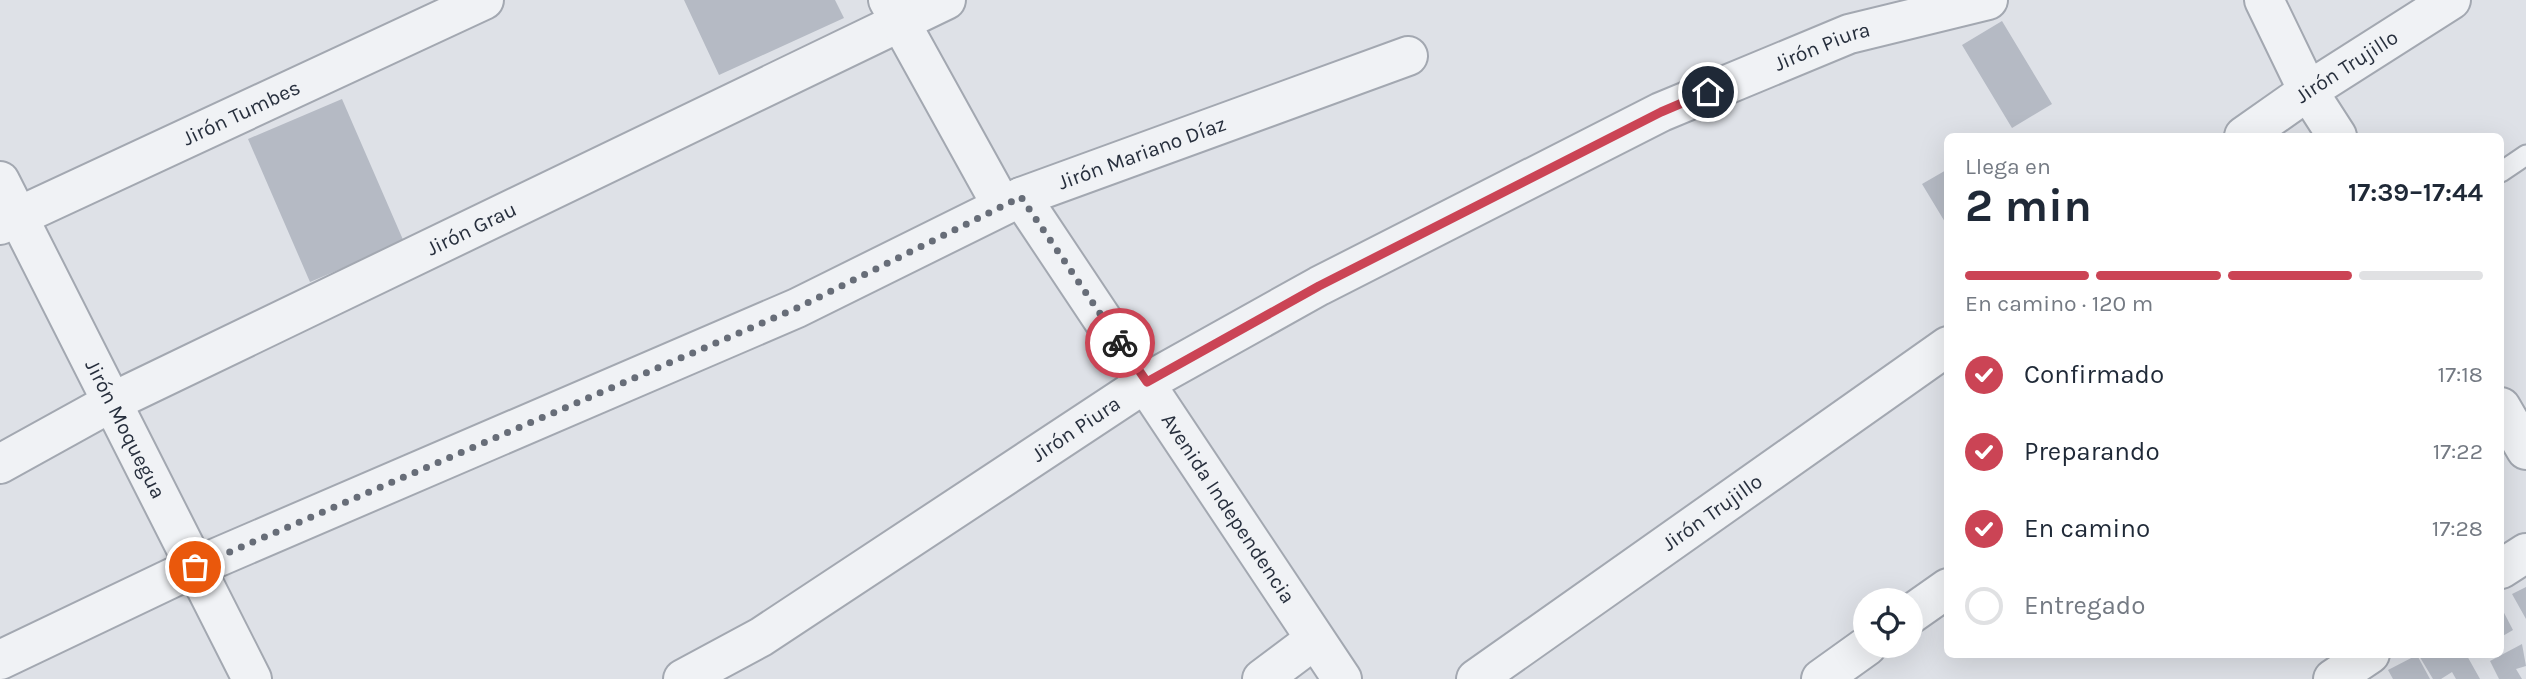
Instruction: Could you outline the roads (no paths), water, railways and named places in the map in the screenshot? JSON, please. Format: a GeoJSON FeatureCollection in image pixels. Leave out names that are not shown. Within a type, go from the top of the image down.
{"type":"FeatureCollection","features":[{"type":"Feature","properties":{"kind":"street","name":"Jirón Tumbes"},"geometry":{"type":"LineString","coordinates":[[8,221],[484,0]]}},
{"type":"Feature","properties":{"kind":"street","name":"Jirón Grau"},"geometry":{"type":"LineString","coordinates":[[0,464],[111,402],[894,10],[946,0]]}},
{"type":"Feature","properties":{"kind":"street","name":"Jirón Piura"},"geometry":{"type":"LineString","coordinates":[[682,679],[761,637],[1147,382],[1319,286],[1661,112],[1849,34],[1988,0]]}},
{"type":"Feature","properties":{"kind":"street"},"geometry":{"type":"LineString","coordinates":[[2264,0],[2308,91],[2335,133]]}},
{"type":"Feature","properties":{"kind":"street","name":"Jirón Trujillo"},"geometry":{"type":"LineString","coordinates":[[2248,133],[2308,91],[2451,0]]}},
{"type":"Feature","properties":{"kind":"street","name":"Avenida Independencia"},"geometry":{"type":"LineString","coordinates":[[894,10],[1012,201],[1147,382],[1342,679]]}},
{"type":"Feature","properties":{"kind":"street","name":"Jirón Mariano Díaz"},"geometry":{"type":"LineString","coordinates":[[0,660],[195,567],[797,308],[1012,201],[1408,56]]}},
{"type":"Feature","properties":{"kind":"street","name":"Jirón Moquegua"},"geometry":{"type":"LineString","coordinates":[[0,181],[8,221],[111,402],[252,679]]}},
{"type":"Feature","properties":{"kind":"street","name":"Jirón Trujillo"},"geometry":{"type":"LineString","coordinates":[[1476,679],[1944,349]]}},
{"type":"Feature","properties":{"kind":"street"},"geometry":{"type":"LineString","coordinates":[[2504,412],[2526,450]]}},
{"type":"Feature","properties":{"kind":"street"},"geometry":{"type":"LineString","coordinates":[[2504,567],[2526,553]]}},
{"type":"Feature","properties":{"kind":"street"},"geometry":{"type":"LineString","coordinates":[[1923,606],[1944,591]]}},
{"type":"Feature","properties":{"kind":"street"},"geometry":{"type":"LineString","coordinates":[[1262,679],[1314,640]]}},
{"type":"Feature","properties":{"kind":"street"},"geometry":{"type":"LineString","coordinates":[[1821,679],[1853,656]]}},
{"type":"Feature","properties":{"kind":"street"},"geometry":{"type":"LineString","coordinates":[[2333,679],[2365,658]]}},
{"type":"Feature","properties":{"kind":"lane"},"geometry":{"type":"LineString","coordinates":[[2504,170],[2526,155]]}}]}
